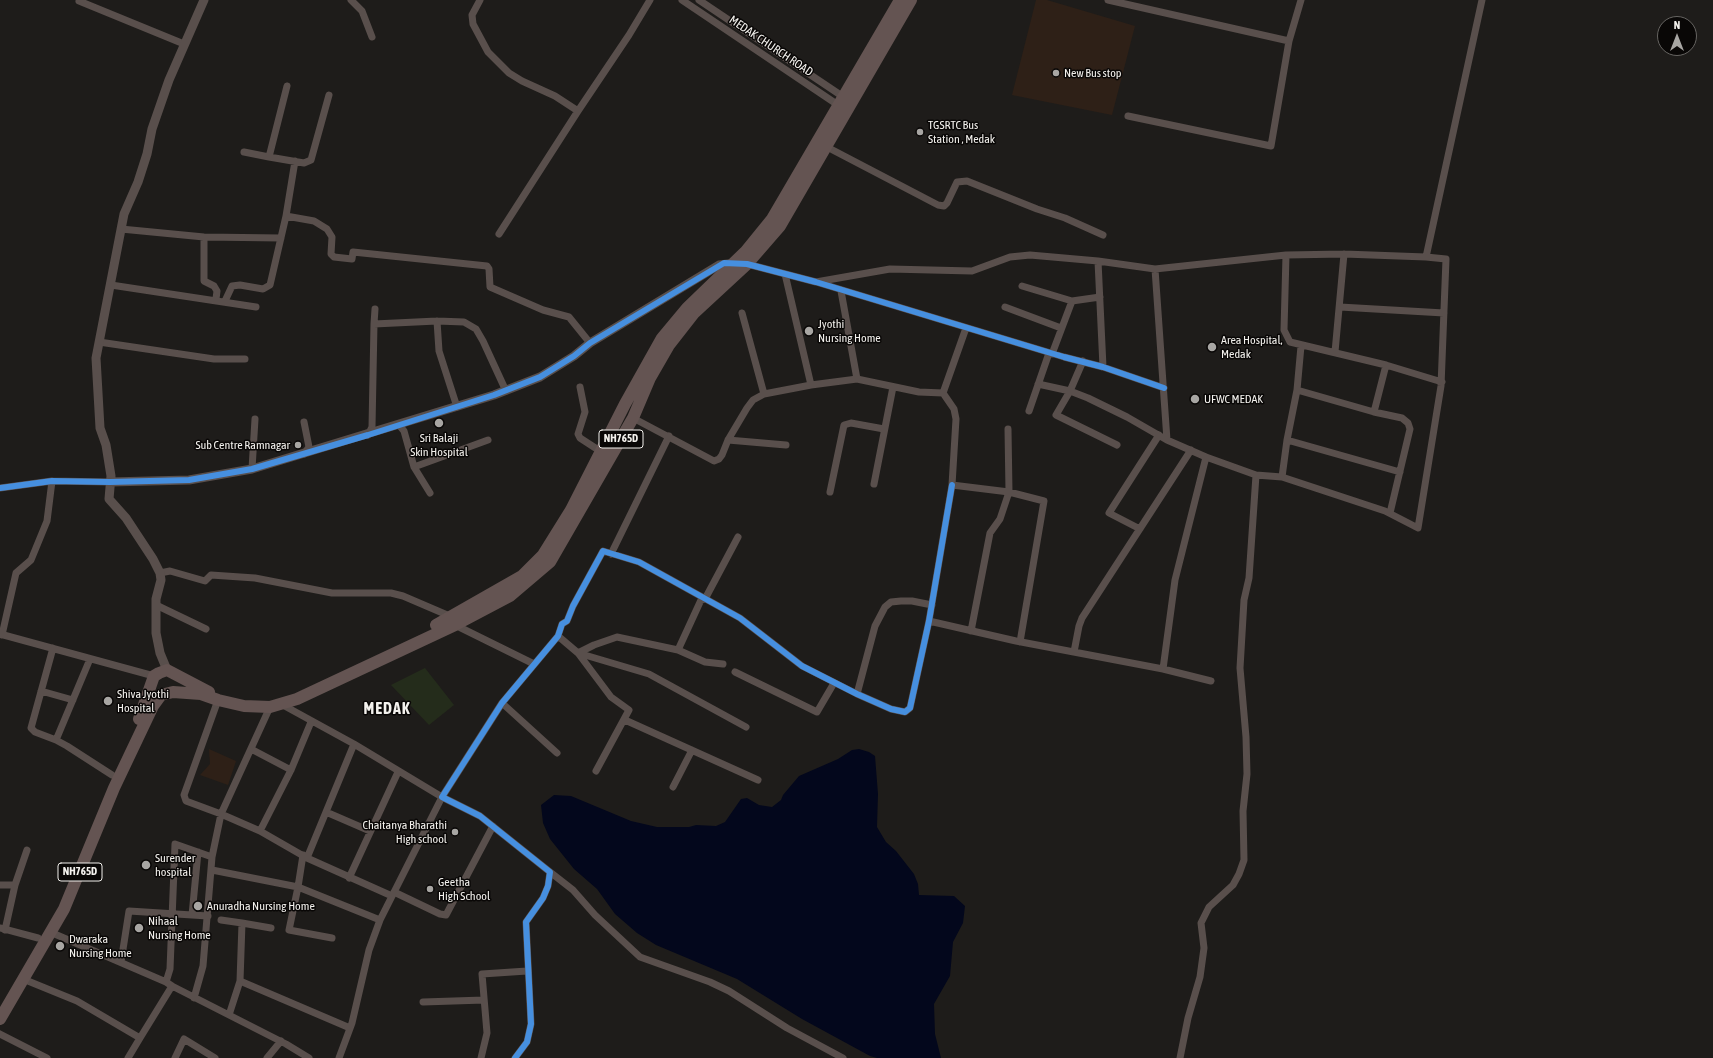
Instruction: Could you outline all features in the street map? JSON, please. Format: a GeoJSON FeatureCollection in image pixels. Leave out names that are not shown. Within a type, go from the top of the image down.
{"type":"FeatureCollection","features":[{"type":"Feature","properties":{"kind":"highway","name":"NH765D"},"geometry":{"type":"LineString","coordinates":[[167,670],[202,689],[222,697],[251,701],[270,700],[308,686],[510,596],[550,562],[633,418],[650,378],[669,344],[694,313],[747,264],[780,226],[826,146],[845,103],[900,0]]}},
{"type":"Feature","properties":{"kind":"highway","name":"NH765D"},"geometry":{"type":"LineString","coordinates":[[0,1019],[64,910],[114,788],[153,706],[161,694],[173,692],[201,694],[218,700],[244,706],[276,706],[297,699],[454,621],[522,576],[533,566],[542,555],[571,510],[624,404],[662,338],[687,308],[746,251],[772,220],[911,0]]}},
{"type":"Feature","properties":{"kind":"highway"},"geometry":{"type":"LineString","coordinates":[[154,676],[167,670]]}},
{"type":"Feature","properties":{"kind":"highway","name":"NH765D"},"geometry":{"type":"LineString","coordinates":[[0,1003],[57,905],[112,775],[142,713],[154,676]]}},
{"type":"Feature","properties":{"kind":"street"},"geometry":{"type":"LineString","coordinates":[[167,670],[160,653],[156,633],[156,599],[161,580],[160,573],[153,559],[126,518],[109,499],[110,482],[106,446],[100,428],[96,358],[124,214],[138,182],[147,154],[152,129],[184,44],[204,0]]}},
{"type":"Feature","properties":{"kind":"street"},"geometry":{"type":"LineString","coordinates":[[351,0],[362,11],[372,37]]}},
{"type":"Feature","properties":{"kind":"street"},"geometry":{"type":"LineString","coordinates":[[480,0],[472,16],[473,24],[488,52],[509,72],[522,81],[555,96],[578,110]]}},
{"type":"Feature","properties":{"kind":"street"},"geometry":{"type":"LineString","coordinates":[[499,234],[578,110],[629,36],[650,0]]}},
{"type":"Feature","properties":{"kind":"street","name":"MEDAK CHURCH ROAD"},"geometry":{"type":"LineString","coordinates":[[682,0],[845,103]]}},
{"type":"Feature","properties":{"kind":"street","name":"MEDAK CHURCH ROAD"},"geometry":{"type":"LineString","coordinates":[[700,0],[845,103]]}},
{"type":"Feature","properties":{"kind":"street"},"geometry":{"type":"LineString","coordinates":[[1108,0],[1289,41]]}},
{"type":"Feature","properties":{"kind":"street"},"geometry":{"type":"LineString","coordinates":[[1128,116],[1271,146],[1289,41],[1301,0]]}},
{"type":"Feature","properties":{"kind":"street"},"geometry":{"type":"LineString","coordinates":[[1426,257],[1480,0]]}},
{"type":"Feature","properties":{"kind":"street"},"geometry":{"type":"LineString","coordinates":[[79,1],[184,44]]}},
{"type":"Feature","properties":{"kind":"street"},"geometry":{"type":"LineString","coordinates":[[269,157],[287,86]]}},
{"type":"Feature","properties":{"kind":"street"},"geometry":{"type":"LineString","coordinates":[[244,152],[304,163],[311,160],[329,94]]}},
{"type":"Feature","properties":{"kind":"street"},"geometry":{"type":"LineString","coordinates":[[826,146],[938,205],[944,206],[948,203],[957,182],[966,181],[1037,209],[1065,218],[1103,235]]}},
{"type":"Feature","properties":{"kind":"street"},"geometry":{"type":"LineString","coordinates":[[225,301],[232,286],[240,285],[263,289],[270,285],[286,216],[295,161]]}},
{"type":"Feature","properties":{"kind":"street"},"geometry":{"type":"LineString","coordinates":[[286,216],[314,221],[327,229],[332,237],[331,254],[334,257],[352,259],[353,252],[487,266],[489,269],[490,287],[543,310],[569,316],[590,343]]}},
{"type":"Feature","properties":{"kind":"street"},"geometry":{"type":"LineString","coordinates":[[121,230],[204,237],[281,238]]}},
{"type":"Feature","properties":{"kind":"street"},"geometry":{"type":"LineString","coordinates":[[204,237],[204,281],[214,286],[217,291],[216,299]]}},
{"type":"Feature","properties":{"kind":"street"},"geometry":{"type":"LineString","coordinates":[[1335,352],[1344,254]]}},
{"type":"Feature","properties":{"kind":"street"},"geometry":{"type":"LineString","coordinates":[[816,282],[890,269],[972,271],[1020,255],[1098,261],[1155,270],[1286,255],[1344,254],[1446,259],[1442,382],[1418,528],[1390,513],[1282,477],[1256,475],[1206,457],[1167,440],[1127,417],[1070,391],[1038,384]]}},
{"type":"Feature","properties":{"kind":"street"},"geometry":{"type":"LineString","coordinates":[[1286,255],[1284,330],[1290,342],[1301,346],[1386,364],[1442,382]]}},
{"type":"Feature","properties":{"kind":"street"},"geometry":{"type":"LineString","coordinates":[[1098,261],[1103,367]]}},
{"type":"Feature","properties":{"kind":"street"},"geometry":{"type":"LineString","coordinates":[[0,488],[52,481],[110,482],[190,480],[252,469],[368,435],[506,391],[540,377],[574,356],[590,343],[719,265],[733,262],[747,264],[816,282],[841,291],[1103,367],[1164,388]]}},
{"type":"Feature","properties":{"kind":"street"},"geometry":{"type":"LineString","coordinates":[[1155,270],[1167,440]]}},
{"type":"Feature","properties":{"kind":"street"},"geometry":{"type":"LineString","coordinates":[[785,274],[812,386]]}},
{"type":"Feature","properties":{"kind":"street"},"geometry":{"type":"LineString","coordinates":[[110,285],[216,299],[256,306]]}},
{"type":"Feature","properties":{"kind":"street"},"geometry":{"type":"LineString","coordinates":[[1022,286],[1072,301],[1100,298]]}},
{"type":"Feature","properties":{"kind":"street"},"geometry":{"type":"LineString","coordinates":[[841,291],[857,379]]}},
{"type":"Feature","properties":{"kind":"street"},"geometry":{"type":"LineString","coordinates":[[1029,411],[1038,384],[1072,301]]}},
{"type":"Feature","properties":{"kind":"street"},"geometry":{"type":"LineString","coordinates":[[1340,306],[1444,313]]}},
{"type":"Feature","properties":{"kind":"street"},"geometry":{"type":"LineString","coordinates":[[1005,307],[1061,328]]}},
{"type":"Feature","properties":{"kind":"street"},"geometry":{"type":"LineString","coordinates":[[368,435],[372,427],[375,309]]}},
{"type":"Feature","properties":{"kind":"street"},"geometry":{"type":"LineString","coordinates":[[742,313],[764,394]]}},
{"type":"Feature","properties":{"kind":"street"},"geometry":{"type":"LineString","coordinates":[[374,324],[437,321],[464,322],[476,329],[506,391]]}},
{"type":"Feature","properties":{"kind":"street"},"geometry":{"type":"LineString","coordinates":[[437,321],[439,351],[457,407]]}},
{"type":"Feature","properties":{"kind":"street"},"geometry":{"type":"LineString","coordinates":[[943,393],[966,328]]}},
{"type":"Feature","properties":{"kind":"street"},"geometry":{"type":"LineString","coordinates":[[99,342],[214,359],[245,359]]}},
{"type":"Feature","properties":{"kind":"street"},"geometry":{"type":"LineString","coordinates":[[1282,477],[1287,440],[1297,390],[1301,346]]}},
{"type":"Feature","properties":{"kind":"street"},"geometry":{"type":"LineString","coordinates":[[1083,361],[1070,391],[1056,415],[1118,445]]}},
{"type":"Feature","properties":{"kind":"street"},"geometry":{"type":"LineString","coordinates":[[1374,412],[1386,364]]}},
{"type":"Feature","properties":{"kind":"street"},"geometry":{"type":"LineString","coordinates":[[633,418],[714,461],[719,459],[722,455],[728,440],[746,408],[753,400],[764,394],[857,379],[919,392],[943,393]]}},
{"type":"Feature","properties":{"kind":"street"},"geometry":{"type":"LineString","coordinates":[[580,387],[585,412],[578,434],[580,438],[600,451]]}},
{"type":"Feature","properties":{"kind":"street"},"geometry":{"type":"LineString","coordinates":[[874,484],[893,387]]}},
{"type":"Feature","properties":{"kind":"street"},"geometry":{"type":"LineString","coordinates":[[1297,390],[1374,412],[1402,418],[1408,423],[1410,429],[1390,513]]}},
{"type":"Feature","properties":{"kind":"street"},"geometry":{"type":"LineString","coordinates":[[339,1058],[350,1028],[369,950],[380,920],[442,797],[502,703],[558,636],[562,624],[567,621],[573,606],[603,551],[639,562],[744,620],[802,666],[834,683],[891,709],[904,712],[910,708],[929,621],[952,485],[956,419],[954,409],[943,393]]}},
{"type":"Feature","properties":{"kind":"street"},"geometry":{"type":"LineString","coordinates":[[252,469],[255,419]]}},
{"type":"Feature","properties":{"kind":"street"},"geometry":{"type":"LineString","coordinates":[[304,422],[309,447],[304,454]]}},
{"type":"Feature","properties":{"kind":"street"},"geometry":{"type":"LineString","coordinates":[[830,492],[844,426],[850,423],[884,429]]}},
{"type":"Feature","properties":{"kind":"street"},"geometry":{"type":"LineString","coordinates":[[399,425],[404,431],[414,467],[430,492]]}},
{"type":"Feature","properties":{"kind":"street"},"geometry":{"type":"LineString","coordinates":[[974,631],[971,631],[990,533],[1000,519],[1009,492],[1008,429]]}},
{"type":"Feature","properties":{"kind":"street"},"geometry":{"type":"LineString","coordinates":[[1140,529],[1109,513],[1160,435]]}},
{"type":"Feature","properties":{"kind":"street"},"geometry":{"type":"LineString","coordinates":[[611,554],[669,436]]}},
{"type":"Feature","properties":{"kind":"street"},"geometry":{"type":"LineString","coordinates":[[414,467],[488,440]]}},
{"type":"Feature","properties":{"kind":"street"},"geometry":{"type":"LineString","coordinates":[[728,440],[786,445]]}},
{"type":"Feature","properties":{"kind":"street"},"geometry":{"type":"LineString","coordinates":[[1287,440],[1400,472]]}},
{"type":"Feature","properties":{"kind":"street"},"geometry":{"type":"LineString","coordinates":[[1074,652],[1082,618],[1191,450]]}},
{"type":"Feature","properties":{"kind":"street"},"geometry":{"type":"LineString","coordinates":[[1163,669],[1175,580],[1206,457]]}},
{"type":"Feature","properties":{"kind":"street"},"geometry":{"type":"LineString","coordinates":[[1180,1058],[1188,1018],[1200,976],[1204,948],[1201,923],[1209,907],[1233,885],[1240,874],[1244,860],[1243,810],[1247,774],[1246,730],[1240,668],[1244,600],[1249,578],[1256,475]]}},
{"type":"Feature","properties":{"kind":"street"},"geometry":{"type":"LineString","coordinates":[[52,481],[47,521],[31,560],[16,573],[1,635],[154,676]]}},
{"type":"Feature","properties":{"kind":"street"},"geometry":{"type":"LineString","coordinates":[[952,485],[1009,492],[1044,501],[1020,642]]}},
{"type":"Feature","properties":{"kind":"street"},"geometry":{"type":"LineString","coordinates":[[678,650],[701,600],[705,599],[738,537]]}},
{"type":"Feature","properties":{"kind":"street"},"geometry":{"type":"LineString","coordinates":[[160,573],[170,570],[205,581],[211,575],[255,578],[332,593],[390,593],[408,598],[534,664]]}},
{"type":"Feature","properties":{"kind":"street"},"geometry":{"type":"LineString","coordinates":[[857,694],[875,626],[885,607],[891,602],[901,601],[912,601],[932,605]]}},
{"type":"Feature","properties":{"kind":"street"},"geometry":{"type":"LineString","coordinates":[[156,605],[206,629]]}},
{"type":"Feature","properties":{"kind":"street"},"geometry":{"type":"LineString","coordinates":[[929,621],[1020,642],[1163,669],[1211,681]]}},
{"type":"Feature","properties":{"kind":"street"},"geometry":{"type":"LineString","coordinates":[[558,636],[578,653],[611,697],[629,710],[596,771]]}},
{"type":"Feature","properties":{"kind":"street"},"geometry":{"type":"LineString","coordinates":[[578,653],[594,645],[617,637],[678,650],[705,662],[723,664]]}},
{"type":"Feature","properties":{"kind":"street"},"geometry":{"type":"LineString","coordinates":[[53,648],[31,728],[34,732],[56,740],[112,775]]}},
{"type":"Feature","properties":{"kind":"street"},"geometry":{"type":"LineString","coordinates":[[578,653],[649,674],[746,727]]}},
{"type":"Feature","properties":{"kind":"street"},"geometry":{"type":"LineString","coordinates":[[56,740],[90,658]]}},
{"type":"Feature","properties":{"kind":"street"},"geometry":{"type":"LineString","coordinates":[[735,672],[817,712],[834,683]]}},
{"type":"Feature","properties":{"kind":"street"},"geometry":{"type":"LineString","coordinates":[[41,691],[73,700]]}},
{"type":"Feature","properties":{"kind":"street"},"geometry":{"type":"LineString","coordinates":[[218,700],[184,795],[186,802],[221,814],[260,831],[349,878],[393,894],[440,914],[446,915],[493,826]]}},
{"type":"Feature","properties":{"kind":"street"},"geometry":{"type":"LineString","coordinates":[[502,703],[557,753]]}},
{"type":"Feature","properties":{"kind":"street"},"geometry":{"type":"LineString","coordinates":[[194,998],[203,966],[212,857],[221,814],[251,749],[276,706],[312,722],[354,744],[398,772],[442,797],[480,816],[573,890],[595,915],[640,957],[710,982],[729,991],[787,1028],[843,1058]]}},
{"type":"Feature","properties":{"kind":"street"},"geometry":{"type":"LineString","coordinates":[[624,720],[758,780]]}},
{"type":"Feature","properties":{"kind":"street"},"geometry":{"type":"LineString","coordinates":[[260,831],[291,770],[312,722]]}},
{"type":"Feature","properties":{"kind":"street"},"geometry":{"type":"LineString","coordinates":[[332,938],[289,930],[305,856],[326,812],[354,744]]}},
{"type":"Feature","properties":{"kind":"street"},"geometry":{"type":"LineString","coordinates":[[251,749],[291,770]]}},
{"type":"Feature","properties":{"kind":"street"},"geometry":{"type":"LineString","coordinates":[[673,787],[692,750]]}},
{"type":"Feature","properties":{"kind":"street"},"geometry":{"type":"LineString","coordinates":[[349,878],[398,772]]}},
{"type":"Feature","properties":{"kind":"street"},"geometry":{"type":"LineString","coordinates":[[326,812],[370,831]]}},
{"type":"Feature","properties":{"kind":"street"},"geometry":{"type":"LineString","coordinates":[[128,1058],[169,984],[175,844],[212,857]]}},
{"type":"Feature","properties":{"kind":"street"},"geometry":{"type":"LineString","coordinates":[[27,850],[2,929],[38,938]]}},
{"type":"Feature","properties":{"kind":"street"},"geometry":{"type":"LineString","coordinates":[[192,915],[198,852]]}},
{"type":"Feature","properties":{"kind":"street"},"geometry":{"type":"LineString","coordinates":[[212,870],[298,887],[380,920]]}},
{"type":"Feature","properties":{"kind":"street"},"geometry":{"type":"LineString","coordinates":[[515,1058],[527,1042],[531,1024],[526,922],[543,898],[548,886],[550,872]]}},
{"type":"Feature","properties":{"kind":"street"},"geometry":{"type":"LineString","coordinates":[[0,885],[15,885]]}},
{"type":"Feature","properties":{"kind":"street"},"geometry":{"type":"LineString","coordinates":[[122,962],[128,911],[208,916]]}},
{"type":"Feature","properties":{"kind":"street"},"geometry":{"type":"LineString","coordinates":[[222,920],[271,928]]}},
{"type":"Feature","properties":{"kind":"street"},"geometry":{"type":"LineString","coordinates":[[229,1015],[240,981],[242,923]]}},
{"type":"Feature","properties":{"kind":"street"},"geometry":{"type":"LineString","coordinates":[[50,932],[122,962],[169,984],[281,1041],[309,1058]]}},
{"type":"Feature","properties":{"kind":"street"},"geometry":{"type":"LineString","coordinates":[[481,1058],[487,1033],[482,974],[528,971]]}},
{"type":"Feature","properties":{"kind":"street"},"geometry":{"type":"LineString","coordinates":[[23,979],[77,1001],[140,1038]]}},
{"type":"Feature","properties":{"kind":"street"},"geometry":{"type":"LineString","coordinates":[[240,981],[350,1028]]}},
{"type":"Feature","properties":{"kind":"street"},"geometry":{"type":"LineString","coordinates":[[423,1002],[484,1000]]}},
{"type":"Feature","properties":{"kind":"street"},"geometry":{"type":"LineString","coordinates":[[0,1034],[47,1058]]}},
{"type":"Feature","properties":{"kind":"street"},"geometry":{"type":"LineString","coordinates":[[175,1058],[184,1039],[215,1058]]}},
{"type":"Feature","properties":{"kind":"street"},"geometry":{"type":"LineString","coordinates":[[267,1058],[281,1041]]}},
{"type":"Feature","properties":{"kind":"shaded area"},"geometry":{"type":"Polygon","coordinates":[[[1036,0],[1047,0],[1135,26],[1112,115],[1012,95],[1036,0]]]}},
{"type":"Feature","properties":{"kind":"shaded area"},"geometry":{"type":"Polygon","coordinates":[[[209,749],[236,761],[228,785],[200,775],[210,764],[209,749]]]}},
{"type":"Feature","properties":{"kind":"green space"},"geometry":{"type":"Polygon","coordinates":[[[425,668],[454,705],[429,725],[391,685],[425,668]]]}},
{"type":"Feature","properties":{"kind":"water"},"geometry":{"type":"Polygon","coordinates":[[[859,749],[869,752],[875,756],[878,794],[877,827],[886,842],[896,851],[914,874],[918,884],[919,895],[954,896],[965,906],[963,923],[953,942],[950,976],[934,1004],[935,1034],[941,1058],[877,1058],[870,1056],[802,1019],[737,979],[656,945],[637,933],[615,914],[597,889],[574,869],[550,839],[543,823],[541,805],[554,795],[571,796],[631,821],[657,827],[689,827],[696,825],[716,826],[725,822],[741,799],[747,798],[759,805],[772,807],[781,800],[783,795],[799,776],[838,759],[852,750],[859,749]]]}},
{"type":"Feature","properties":{"kind":"cycle path"},"geometry":{"type":"LineString","coordinates":[[0,488],[52,481],[110,482],[189,480],[252,469],[368,435],[494,395],[540,377],[574,356],[590,343],[724,263],[747,264],[816,282],[1064,357],[1103,367],[1164,388]]}},
{"type":"Feature","properties":{"kind":"cycle path"},"geometry":{"type":"LineString","coordinates":[[515,1058],[527,1042],[531,1024],[526,922],[543,898],[548,886],[550,872],[480,816],[442,797],[502,703],[558,636],[562,624],[567,621],[573,606],[603,551],[639,562],[740,618],[802,666],[857,694],[891,709],[905,712],[910,708],[929,621],[952,485]]}},
{"type":"Feature","properties":{"kind":"place","name":"New Bus stop"},"geometry":{"type":"Point","coordinates":[1056,73]}},
{"type":"Feature","properties":{"kind":"place","name":"TGSRTC Bus Station , Medak"},"geometry":{"type":"Point","coordinates":[920,132]}},
{"type":"Feature","properties":{"kind":"place","name":"Jyothi Nursing Home"},"geometry":{"type":"Point","coordinates":[809,331]}},
{"type":"Feature","properties":{"kind":"place","name":"Area Hospital, Medak"},"geometry":{"type":"Point","coordinates":[1212,347]}},
{"type":"Feature","properties":{"kind":"place","name":"UFWC MEDAK"},"geometry":{"type":"Point","coordinates":[1195,399]}},
{"type":"Feature","properties":{"kind":"place","name":"Sri Balaji Skin Hospital"},"geometry":{"type":"Point","coordinates":[439,423]}},
{"type":"Feature","properties":{"kind":"place","name":"Sub Centre Ramnagar"},"geometry":{"type":"Point","coordinates":[298,445]}},
{"type":"Feature","properties":{"kind":"place","name":"Shiva Jyothi Hospital"},"geometry":{"type":"Point","coordinates":[108,701]}},
{"type":"Feature","properties":{"kind":"place","name":"Chaitanya Bharathi High school"},"geometry":{"type":"Point","coordinates":[455,832]}},
{"type":"Feature","properties":{"kind":"place","name":"Surender hospital"},"geometry":{"type":"Point","coordinates":[146,865]}},
{"type":"Feature","properties":{"kind":"place","name":"Geetha High School"},"geometry":{"type":"Point","coordinates":[430,889]}},
{"type":"Feature","properties":{"kind":"place","name":"Anuradha Nursing Home"},"geometry":{"type":"Point","coordinates":[198,906]}},
{"type":"Feature","properties":{"kind":"place","name":"Nihaal Nursing Home"},"geometry":{"type":"Point","coordinates":[139,928]}},
{"type":"Feature","properties":{"kind":"place","name":"Dwaraka Nursing Home"},"geometry":{"type":"Point","coordinates":[60,946]}},
{"type":"Feature","properties":{"kind":"district","name":"MEDAK"},"geometry":{"type":"Point","coordinates":[387,709]}}]}
